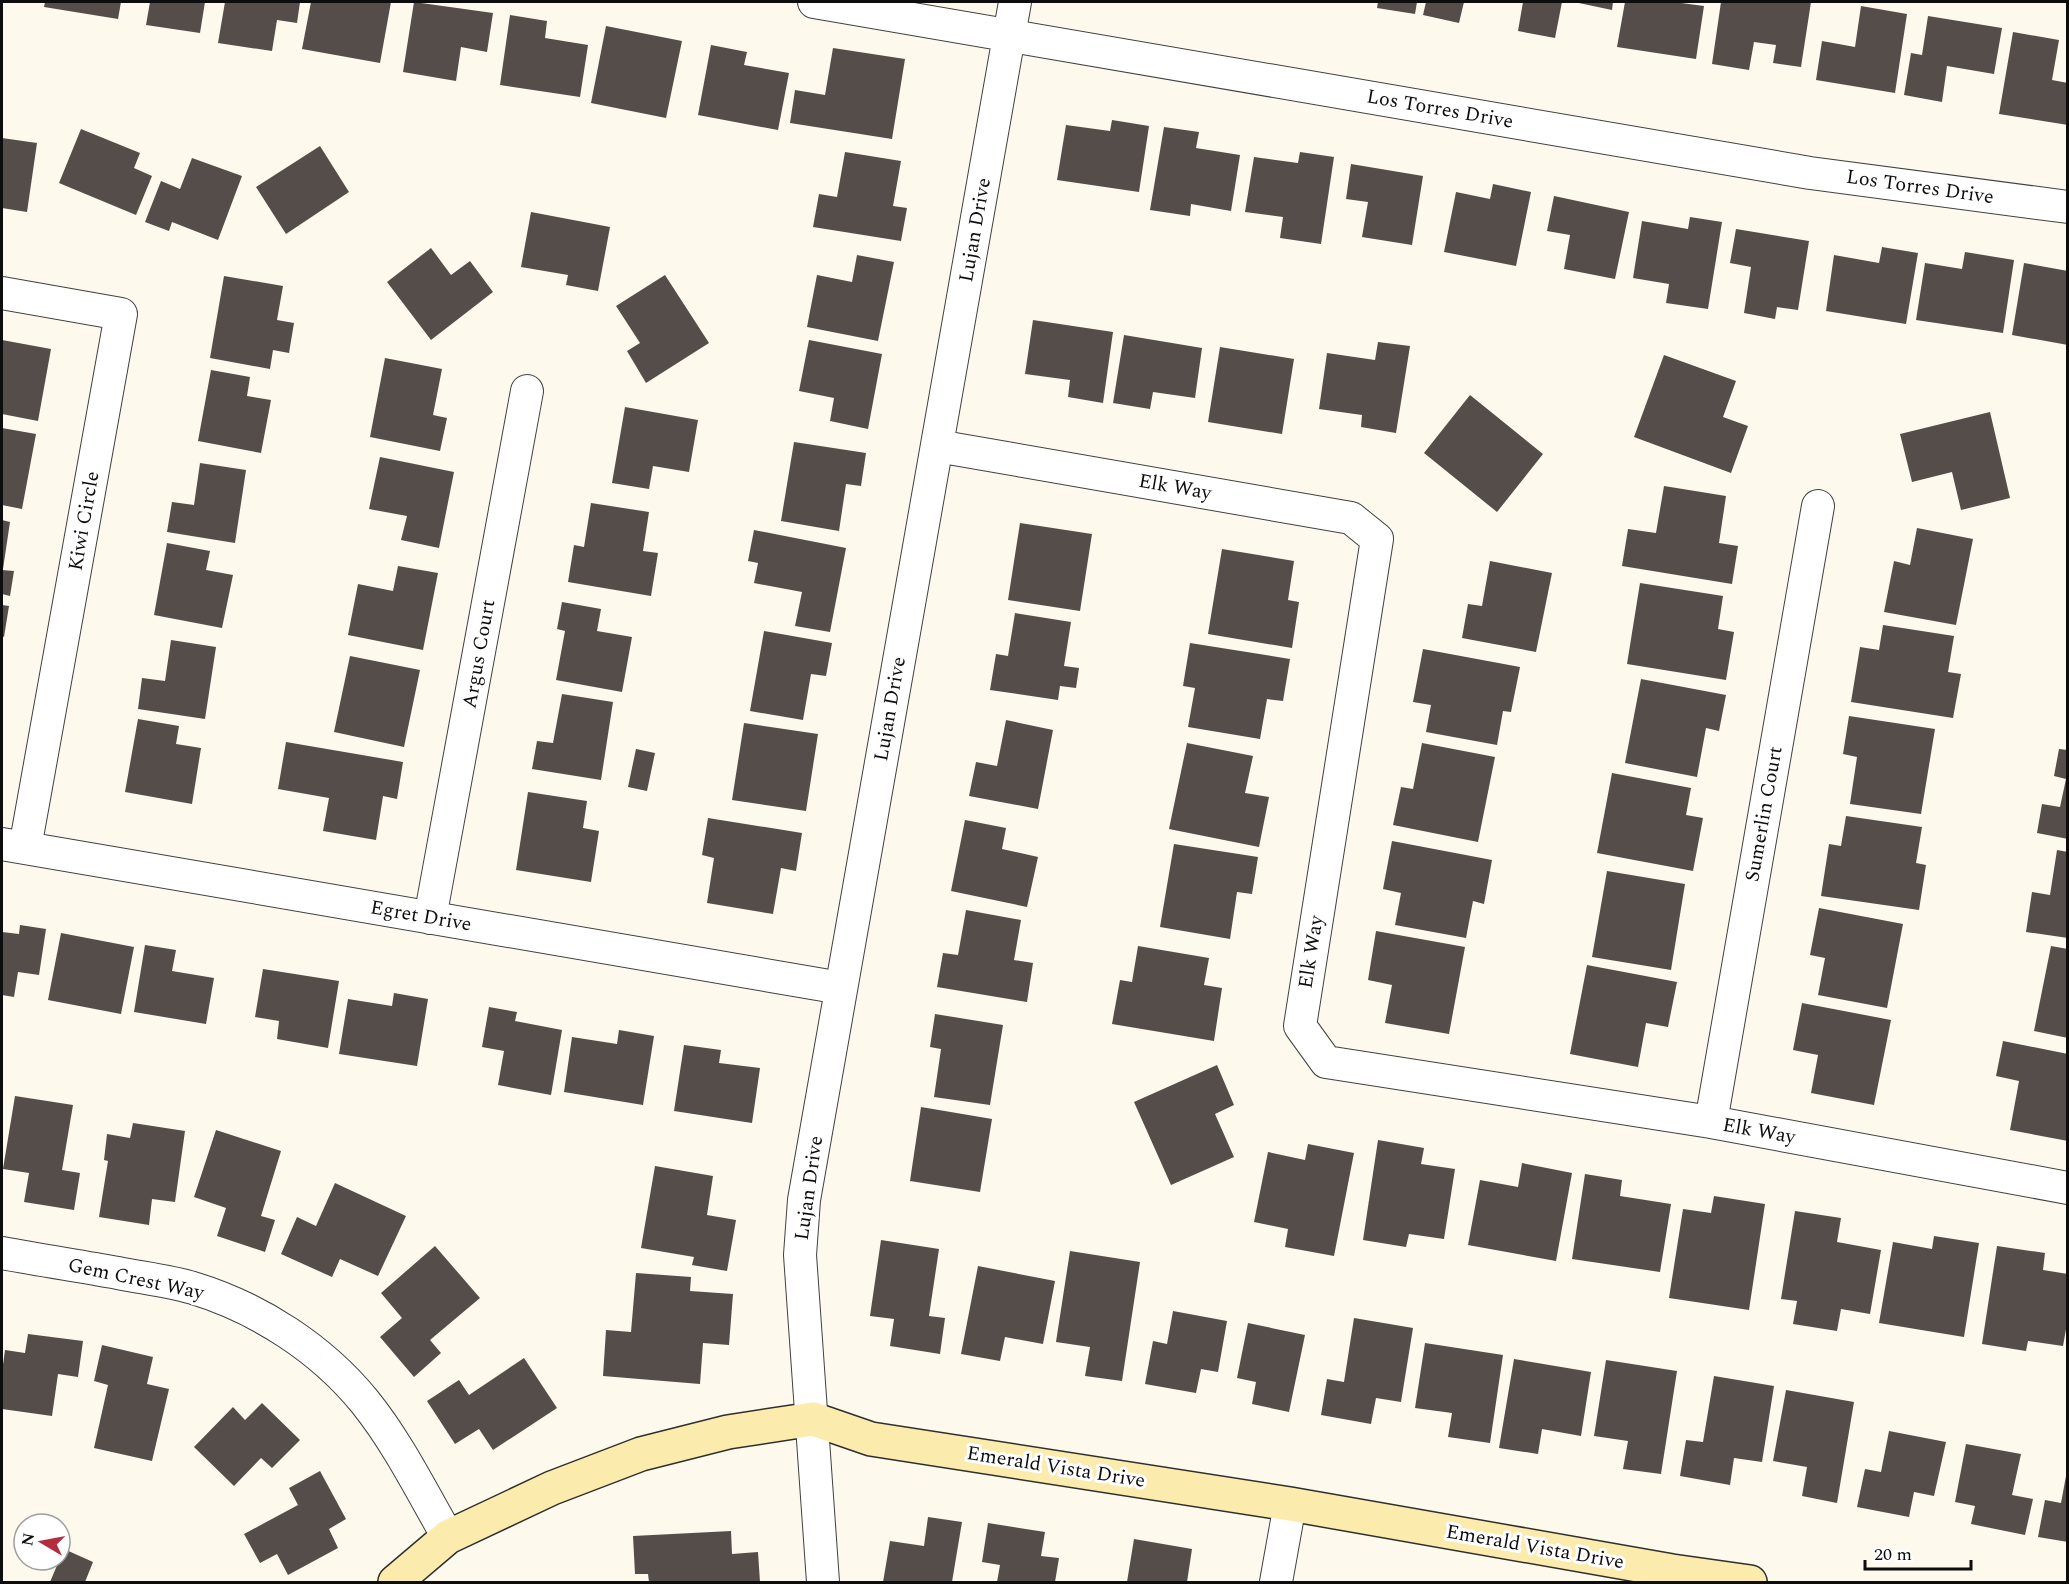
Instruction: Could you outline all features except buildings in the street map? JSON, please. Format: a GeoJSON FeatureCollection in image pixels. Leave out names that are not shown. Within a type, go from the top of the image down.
{"type":"FeatureCollection","features":[{"type":"Feature","properties":{"kind":"street","name":"Los Torres Drive"},"geometry":{"type":"LineString","coordinates":[[814,2],[1810,173],[2067,207]]}},
{"type":"Feature","properties":{"kind":"street","name":"Lujan Drive"},"geometry":{"type":"LineString","coordinates":[[823,1582],[800,1255],[804,1200],[1015,2]]}},
{"type":"Feature","properties":{"kind":"street","name":"Kiwi Circle"},"geometry":{"type":"LineString","coordinates":[[2,292],[122,314],[14,846]]}},
{"type":"Feature","properties":{"kind":"street","name":"Argus Court"},"geometry":{"type":"LineString","coordinates":[[430,918],[527,391]]}},
{"type":"Feature","properties":{"kind":"street","name":"Elk Way"},"geometry":{"type":"LineString","coordinates":[[937,446],[1351,518],[1377,539],[1300,1026],[1326,1062],[1711,1122],[2067,1188]]}},
{"type":"Feature","properties":{"kind":"street","name":"Sumerlin Court"},"geometry":{"type":"LineString","coordinates":[[1711,1122],[1818,506]]}},
{"type":"Feature","properties":{"kind":"street","name":"Egret Drive"},"geometry":{"type":"LineString","coordinates":[[14,846],[841,988]]}},
{"type":"Feature","properties":{"kind":"street","name":"Gem Crest Way"},"geometry":{"type":"LineString","coordinates":[[2,1253],[194,1288],[270,1321],[305,1344],[337,1371],[365,1402],[389,1436],[448,1537]]}},
{"type":"Feature","properties":{"kind":"street","name":"Emerald Vista Drive"},"geometry":{"type":"LineString","coordinates":[[395,1582],[448,1537],[552,1488],[641,1455],[728,1432],[813,1419],[871,1439],[1290,1504],[1671,1577],[1750,1582]]}},
{"type":"Feature","properties":{"kind":"street"},"geometry":{"type":"LineString","coordinates":[[1276,1582],[1290,1504]]}}]}
